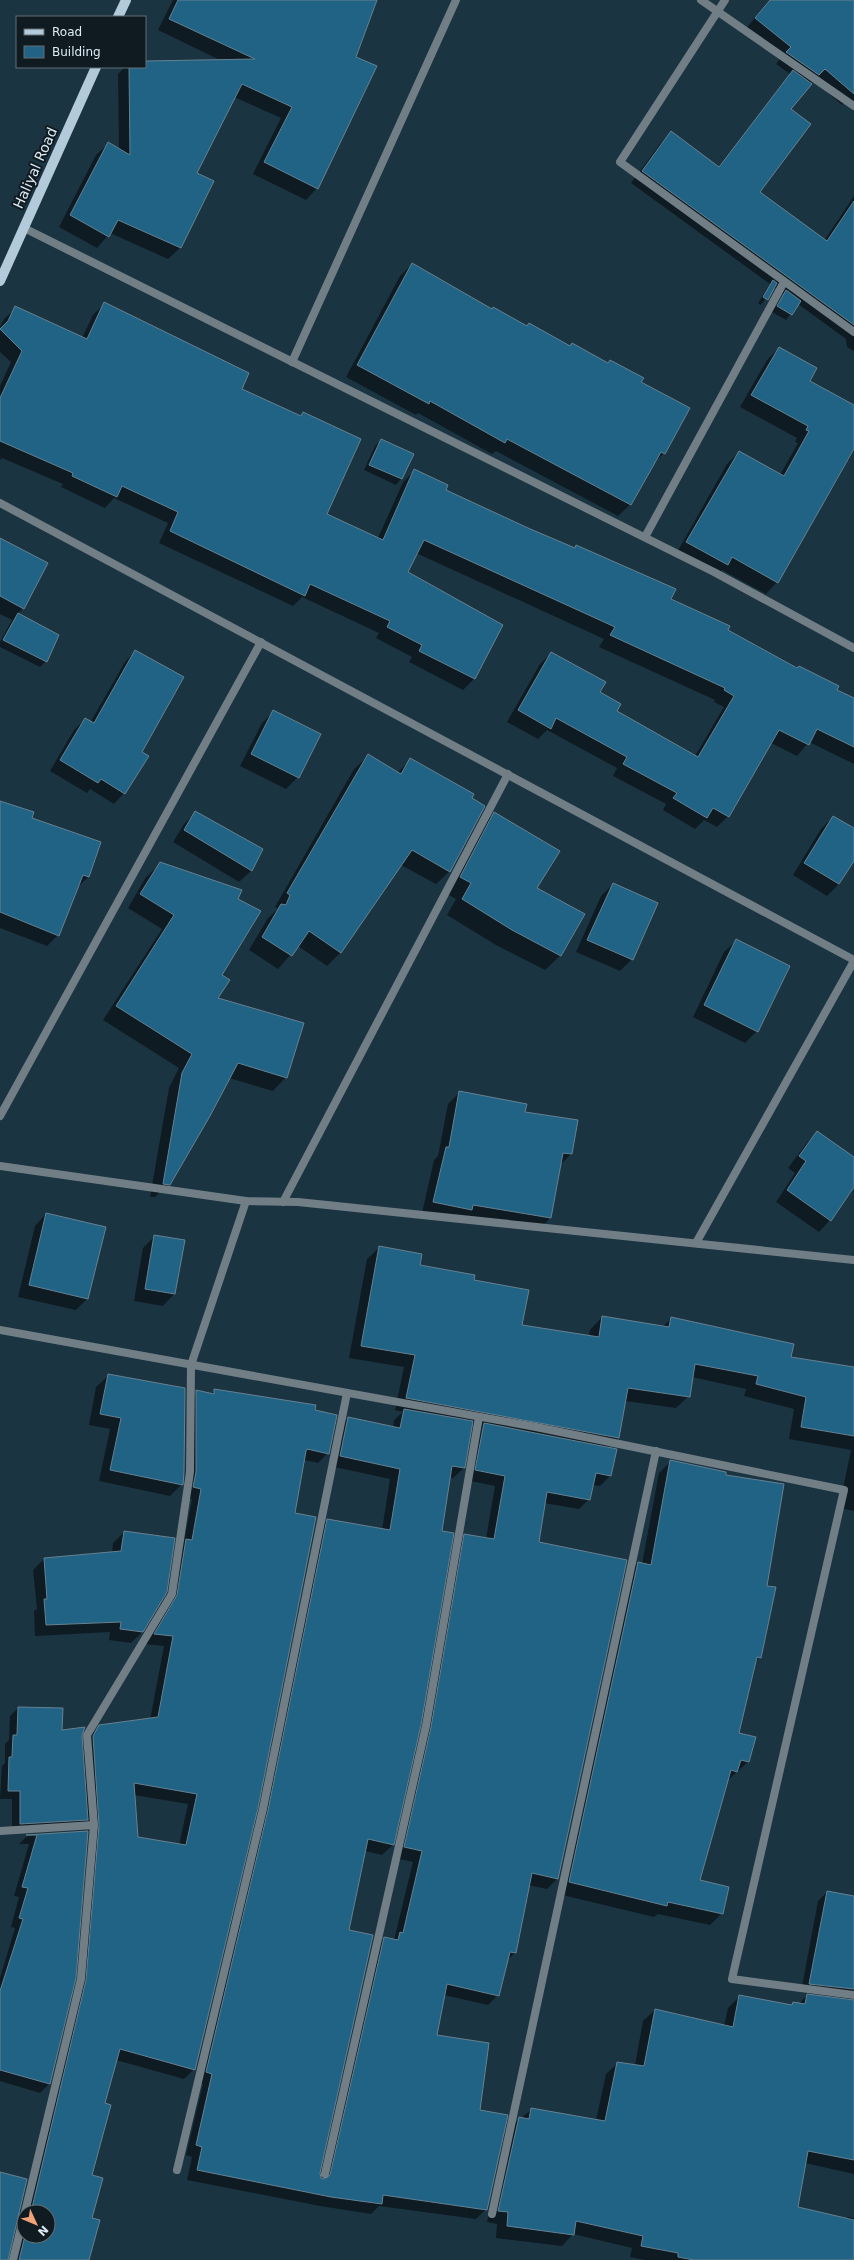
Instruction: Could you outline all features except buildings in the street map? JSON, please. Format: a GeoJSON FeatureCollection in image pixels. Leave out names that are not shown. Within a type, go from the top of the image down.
{"type":"FeatureCollection","features":[{"type":"Feature","properties":{"kind":"main road"},"geometry":{"type":"LineString","coordinates":[[118,16],[126,0]]}},
{"type":"Feature","properties":{"kind":"main road","name":"Haliyal Road"},"geometry":{"type":"LineString","coordinates":[[0,281],[96,68]]}},
{"type":"Feature","properties":{"kind":"street"},"geometry":{"type":"LineString","coordinates":[[292,362],[456,0]]}},
{"type":"Feature","properties":{"kind":"street"},"geometry":{"type":"LineString","coordinates":[[701,0],[854,106]]}},
{"type":"Feature","properties":{"kind":"street"},"geometry":{"type":"LineString","coordinates":[[725,0],[620,162],[854,332]]}},
{"type":"Feature","properties":{"kind":"street"},"geometry":{"type":"LineString","coordinates":[[24,228],[645,537],[714,572],[854,648]]}},
{"type":"Feature","properties":{"kind":"street"},"geometry":{"type":"LineString","coordinates":[[645,537],[784,282]]}},
{"type":"Feature","properties":{"kind":"street"},"geometry":{"type":"LineString","coordinates":[[0,503],[854,960],[696,1243]]}},
{"type":"Feature","properties":{"kind":"street"},"geometry":{"type":"LineString","coordinates":[[0,1116],[261,642]]}},
{"type":"Feature","properties":{"kind":"street"},"geometry":{"type":"LineString","coordinates":[[283,1202],[508,774]]}},
{"type":"Feature","properties":{"kind":"street"},"geometry":{"type":"LineString","coordinates":[[0,1166],[246,1201],[298,1202],[854,1260]]}},
{"type":"Feature","properties":{"kind":"street"},"geometry":{"type":"LineString","coordinates":[[27,2204],[81,1979],[94,1825],[87,1735],[172,1594],[190,1472],[192,1365],[246,1201]]}},
{"type":"Feature","properties":{"kind":"street"},"geometry":{"type":"LineString","coordinates":[[0,1330],[479,1416],[844,1490],[732,1979],[854,1995]]}},
{"type":"Feature","properties":{"kind":"street"},"geometry":{"type":"LineString","coordinates":[[177,2170],[263,1809],[348,1393]]}},
{"type":"Feature","properties":{"kind":"street"},"geometry":{"type":"LineString","coordinates":[[325,2174],[426,1726],[479,1416]]}},
{"type":"Feature","properties":{"kind":"street"},"geometry":{"type":"LineString","coordinates":[[492,2214],[656,1451]]}},
{"type":"Feature","properties":{"kind":"street"},"geometry":{"type":"LineString","coordinates":[[0,1831],[94,1825]]}},
{"type":"Feature","properties":{"kind":"street"},"geometry":{"type":"LineString","coordinates":[[13,2260],[17,2244]]}}]}
